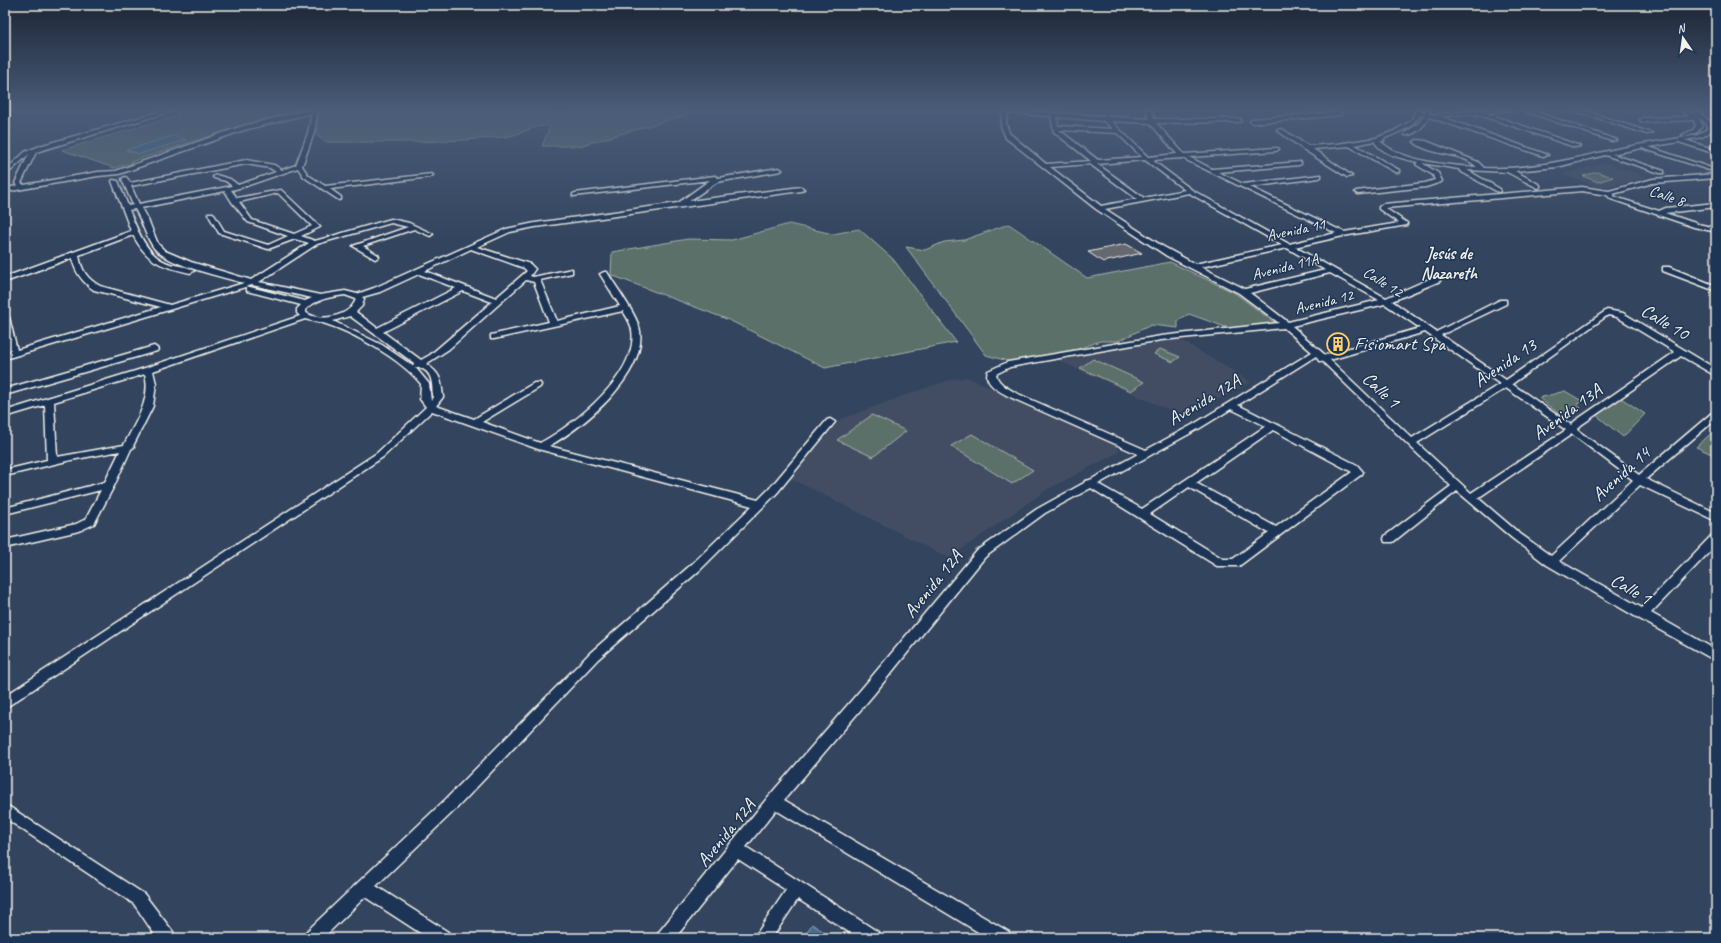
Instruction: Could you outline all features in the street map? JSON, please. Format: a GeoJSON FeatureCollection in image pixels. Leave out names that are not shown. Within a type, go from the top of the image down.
{"type":"FeatureCollection","features":[{"type":"Feature","properties":{"kind":"street"},"geometry":{"type":"LineString","coordinates":[[5,174],[26,154]]}},
{"type":"Feature","properties":{"kind":"street"},"geometry":{"type":"LineString","coordinates":[[23,187],[18,183],[27,161],[32,154]]}},
{"type":"Feature","properties":{"kind":"street"},"geometry":{"type":"LineString","coordinates":[[105,181],[106,177],[169,154]]}},
{"type":"Feature","properties":{"kind":"street"},"geometry":{"type":"LineString","coordinates":[[299,166],[303,154]]}},
{"type":"Feature","properties":{"kind":"street","name":"Calle 1"},"geometry":{"type":"LineString","coordinates":[[1030,154],[1098,208],[1160,249],[1243,292],[1286,326],[1471,498],[1510,531],[1552,562],[1642,615],[1716,656]]}},
{"type":"Feature","properties":{"kind":"street"},"geometry":{"type":"LineString","coordinates":[[1084,154],[1142,199]]}},
{"type":"Feature","properties":{"kind":"street","name":"Calle 12"},"geometry":{"type":"LineString","coordinates":[[1142,154],[1190,191],[1386,301],[1507,384],[1639,480],[1716,518]]}},
{"type":"Feature","properties":{"kind":"street"},"geometry":{"type":"LineString","coordinates":[[1045,166],[1197,154]]}},
{"type":"Feature","properties":{"kind":"street"},"geometry":{"type":"LineString","coordinates":[[1314,154],[1349,176]]}},
{"type":"Feature","properties":{"kind":"street"},"geometry":{"type":"LineString","coordinates":[[1367,154],[1397,171]]}},
{"type":"Feature","properties":{"kind":"street"},"geometry":{"type":"LineString","coordinates":[[1358,192],[1426,185],[1439,181],[1436,174],[1399,154]]}},
{"type":"Feature","properties":{"kind":"street"},"geometry":{"type":"LineString","coordinates":[[1409,154],[1444,163],[1508,170],[1558,165],[1601,154]]}},
{"type":"Feature","properties":{"kind":"street"},"geometry":{"type":"LineString","coordinates":[[1454,154],[1482,168]]}},
{"type":"Feature","properties":{"kind":"street"},"geometry":{"type":"LineString","coordinates":[[1411,160],[1458,168],[1482,168],[1550,162],[1581,154]]}},
{"type":"Feature","properties":{"kind":"street"},"geometry":{"type":"LineString","coordinates":[[1608,154],[1662,172]]}},
{"type":"Feature","properties":{"kind":"street"},"geometry":{"type":"LineString","coordinates":[[1667,154],[1711,168]]}},
{"type":"Feature","properties":{"kind":"street"},"geometry":{"type":"LineString","coordinates":[[1181,155],[1211,172],[1343,234]]}},
{"type":"Feature","properties":{"kind":"street"},"geometry":{"type":"LineString","coordinates":[[126,182],[132,174],[163,156]]}},
{"type":"Feature","properties":{"kind":"street"},"geometry":{"type":"LineString","coordinates":[[1411,160],[1418,157]]}},
{"type":"Feature","properties":{"kind":"street"},"geometry":{"type":"LineString","coordinates":[[70,178],[126,182],[246,162],[272,166],[280,172]]}},
{"type":"Feature","properties":{"kind":"street"},"geometry":{"type":"LineString","coordinates":[[1211,172],[1299,163]]}},
{"type":"Feature","properties":{"kind":"street"},"geometry":{"type":"LineString","coordinates":[[1525,165],[1534,168]]}},
{"type":"Feature","properties":{"kind":"street"},"geometry":{"type":"LineString","coordinates":[[125,209],[227,189],[299,166]]}},
{"type":"Feature","properties":{"kind":"street"},"geometry":{"type":"LineString","coordinates":[[299,166],[306,176],[339,198]]}},
{"type":"Feature","properties":{"kind":"street"},"geometry":{"type":"LineString","coordinates":[[1501,166],[1538,186]]}},
{"type":"Feature","properties":{"kind":"street"},"geometry":{"type":"LineString","coordinates":[[1458,168],[1498,190]]}},
{"type":"Feature","properties":{"kind":"street"},"geometry":{"type":"LineString","coordinates":[[575,195],[779,170]]}},
{"type":"Feature","properties":{"kind":"street"},"geometry":{"type":"LineString","coordinates":[[5,190],[70,178],[126,172],[132,174]]}},
{"type":"Feature","properties":{"kind":"street"},"geometry":{"type":"LineString","coordinates":[[323,188],[430,175]]}},
{"type":"Feature","properties":{"kind":"street"},"geometry":{"type":"LineString","coordinates":[[1243,186],[1318,176]]}},
{"type":"Feature","properties":{"kind":"street"},"geometry":{"type":"LineString","coordinates":[[216,177],[228,180],[237,186]]}},
{"type":"Feature","properties":{"kind":"street"},"geometry":{"type":"LineString","coordinates":[[680,205],[711,182],[725,177]]}},
{"type":"Feature","properties":{"kind":"street"},"geometry":{"type":"LineString","coordinates":[[1714,177],[1653,181],[1609,193],[1613,198],[1663,212],[1696,226],[1716,230]]}},
{"type":"Feature","properties":{"kind":"street"},"geometry":{"type":"LineString","coordinates":[[115,181],[135,232],[148,253],[162,263],[306,304]]}},
{"type":"Feature","properties":{"kind":"street"},"geometry":{"type":"LineString","coordinates":[[126,182],[137,207],[146,222],[155,245],[162,253],[181,261],[252,283],[320,297]]}},
{"type":"Feature","properties":{"kind":"street"},"geometry":{"type":"LineString","coordinates":[[227,189],[250,221],[315,243]]}},
{"type":"Feature","properties":{"kind":"street"},"geometry":{"type":"LineString","coordinates":[[356,296],[377,290],[500,233],[526,226],[801,189]]}},
{"type":"Feature","properties":{"kind":"street","name":"Avenida 11"},"geometry":{"type":"LineString","coordinates":[[1193,267],[1343,234],[1403,224],[1405,222],[1381,207],[1582,189],[1609,193]]}},
{"type":"Feature","properties":{"kind":"street"},"geometry":{"type":"LineString","coordinates":[[211,214],[221,232],[265,247],[273,246],[292,236],[311,230],[318,226],[279,191],[234,200]]}},
{"type":"Feature","properties":{"kind":"street"},"geometry":{"type":"LineString","coordinates":[[1098,208],[1190,191]]}},
{"type":"Feature","properties":{"kind":"street"},"geometry":{"type":"LineString","coordinates":[[1663,212],[1716,205]]}},
{"type":"Feature","properties":{"kind":"street","name":"Calle 8"},"geometry":{"type":"LineString","coordinates":[[1663,212],[1716,227]]}},
{"type":"Feature","properties":{"kind":"street"},"geometry":{"type":"LineString","coordinates":[[5,356],[252,283],[315,243],[385,222],[397,221],[430,234]]}},
{"type":"Feature","properties":{"kind":"street"},"geometry":{"type":"LineString","coordinates":[[375,257],[356,246],[414,227]]}},
{"type":"Feature","properties":{"kind":"street"},"geometry":{"type":"LineString","coordinates":[[5,280],[135,232]]}},
{"type":"Feature","properties":{"kind":"street"},"geometry":{"type":"LineString","coordinates":[[471,247],[526,266],[531,269],[530,278]]}},
{"type":"Feature","properties":{"kind":"street"},"geometry":{"type":"LineString","coordinates":[[74,254],[77,268],[88,283],[97,288],[170,308]]}},
{"type":"Feature","properties":{"kind":"street"},"geometry":{"type":"LineString","coordinates":[[1666,269],[1716,289]]}},
{"type":"Feature","properties":{"kind":"street","name":"Avenida 11A"},"geometry":{"type":"LineString","coordinates":[[1243,292],[1333,270]]}},
{"type":"Feature","properties":{"kind":"street"},"geometry":{"type":"LineString","coordinates":[[419,271],[496,300]]}},
{"type":"Feature","properties":{"kind":"street"},"geometry":{"type":"LineString","coordinates":[[412,368],[446,347],[496,300],[530,278],[569,271]]}},
{"type":"Feature","properties":{"kind":"street"},"geometry":{"type":"LineString","coordinates":[[541,447],[571,429],[595,409],[625,370],[634,354],[637,342],[636,328],[604,274]]}},
{"type":"Feature","properties":{"kind":"street"},"geometry":{"type":"LineString","coordinates":[[530,278],[537,281],[554,324]]}},
{"type":"Feature","properties":{"kind":"street","name":"Avenida 12"},"geometry":{"type":"LineString","coordinates":[[1146,454],[1013,395],[994,384],[991,379],[991,373],[1008,366],[1161,338],[1286,326],[1386,301],[1415,290],[1437,279]]}},
{"type":"Feature","properties":{"kind":"street"},"geometry":{"type":"LineString","coordinates":[[376,332],[462,288]]}},
{"type":"Feature","properties":{"kind":"street"},"geometry":{"type":"LineString","coordinates":[[304,317],[301,313],[301,309],[306,304],[320,297],[345,293],[356,296],[360,299],[360,303],[350,312],[324,320]]}},
{"type":"Feature","properties":{"kind":"street"},"geometry":{"type":"LineString","coordinates":[[1435,335],[1503,302]]}},
{"type":"Feature","properties":{"kind":"street"},"geometry":{"type":"LineString","coordinates":[[494,337],[624,308]]}},
{"type":"Feature","properties":{"kind":"street"},"geometry":{"type":"LineString","coordinates":[[5,702],[380,455],[431,407],[438,397],[436,378],[422,363],[376,332],[350,312]]}},
{"type":"Feature","properties":{"kind":"street","name":"Avenida 13"},"geometry":{"type":"LineString","coordinates":[[1412,442],[1507,384],[1607,312],[1616,313]]}},
{"type":"Feature","properties":{"kind":"street","name":"Calle 10"},"geometry":{"type":"LineString","coordinates":[[1616,313],[1716,373]]}},
{"type":"Feature","properties":{"kind":"street"},"geometry":{"type":"LineString","coordinates":[[5,317],[14,353]]}},
{"type":"Feature","properties":{"kind":"street"},"geometry":{"type":"LineString","coordinates":[[5,414],[148,370],[304,317],[309,319],[324,320],[364,338],[412,368],[425,384],[425,399],[431,407],[476,422],[541,447],[760,504]]}},
{"type":"Feature","properties":{"kind":"street","name":"Avenida 12A"},"geometry":{"type":"LineString","coordinates":[[665,938],[774,801],[963,578],[981,554],[1041,511],[1089,483],[1146,454],[1319,356],[1426,329]]}},
{"type":"Feature","properties":{"kind":"street"},"geometry":{"type":"LineString","coordinates":[[5,392],[154,349]]}},
{"type":"Feature","properties":{"kind":"street","name":"Avenida 13A"},"geometry":{"type":"LineString","coordinates":[[1471,498],[1572,430],[1578,423],[1681,352]]}},
{"type":"Feature","properties":{"kind":"street"},"geometry":{"type":"LineString","coordinates":[[5,544],[87,524],[92,519],[129,447],[151,398],[152,384],[148,370]]}},
{"type":"Feature","properties":{"kind":"street"},"geometry":{"type":"LineString","coordinates":[[476,422],[537,385]]}},
{"type":"Feature","properties":{"kind":"street"},"geometry":{"type":"LineString","coordinates":[[49,401],[52,461]]}},
{"type":"Feature","properties":{"kind":"street"},"geometry":{"type":"LineString","coordinates":[[1089,483],[1216,560],[1228,565],[1235,563],[1358,472],[1353,467],[1232,405]]}},
{"type":"Feature","properties":{"kind":"street","name":"Avenida 14"},"geometry":{"type":"LineString","coordinates":[[1552,562],[1639,480],[1716,414]]}},
{"type":"Feature","properties":{"kind":"street"},"geometry":{"type":"LineString","coordinates":[[312,938],[451,804],[594,656],[696,567],[760,504],[773,491],[830,422]]}},
{"type":"Feature","properties":{"kind":"street"},"geometry":{"type":"LineString","coordinates":[[1142,514],[1273,426]]}},
{"type":"Feature","properties":{"kind":"street"},"geometry":{"type":"LineString","coordinates":[[5,473],[52,461],[129,447]]}},
{"type":"Feature","properties":{"kind":"street"},"geometry":{"type":"LineString","coordinates":[[1190,483],[1276,532]]}},
{"type":"Feature","properties":{"kind":"street"},"geometry":{"type":"LineString","coordinates":[[5,511],[110,484]]}},
{"type":"Feature","properties":{"kind":"street"},"geometry":{"type":"LineString","coordinates":[[1389,539],[1458,485]]}},
{"type":"Feature","properties":{"kind":"street"},"geometry":{"type":"LineString","coordinates":[[1642,615],[1716,538]]}},
{"type":"Feature","properties":{"kind":"street"},"geometry":{"type":"LineString","coordinates":[[774,801],[1003,938]]}},
{"type":"Feature","properties":{"kind":"street"},"geometry":{"type":"LineString","coordinates":[[5,810],[139,899],[167,938]]}},
{"type":"Feature","properties":{"kind":"street"},"geometry":{"type":"LineString","coordinates":[[736,849],[872,938]]}},
{"type":"Feature","properties":{"kind":"street"},"geometry":{"type":"LineString","coordinates":[[365,888],[442,938]]}},
{"type":"Feature","properties":{"kind":"street"},"geometry":{"type":"LineString","coordinates":[[762,938],[796,889]]}},
{"type":"Feature","properties":{"kind":"shaded area"},"geometry":{"type":"Polygon","coordinates":[[[1606,163],[1647,177],[1602,189],[1562,174],[1606,163]]]}},
{"type":"Feature","properties":{"kind":"shaded area"},"geometry":{"type":"Polygon","coordinates":[[[1178,338],[1251,382],[1185,417],[1057,360],[1131,345],[1178,338]]]}},
{"type":"Feature","properties":{"kind":"shaded area"},"geometry":{"type":"Polygon","coordinates":[[[967,377],[1117,446],[1119,452],[1048,489],[949,558],[790,478],[839,420],[914,392],[950,380],[967,377]]]}},
{"type":"Feature","properties":{"kind":"green space"},"geometry":{"type":"Polygon","coordinates":[[[74,154],[154,154],[131,162],[133,163],[114,168],[74,154]]]}},
{"type":"Feature","properties":{"kind":"green space"},"geometry":{"type":"Polygon","coordinates":[[[1597,172],[1613,177],[1598,182],[1583,176],[1597,172]]]}},
{"type":"Feature","properties":{"kind":"green space"},"geometry":{"type":"Polygon","coordinates":[[[789,224],[833,234],[859,229],[893,259],[956,342],[825,368],[729,320],[611,275],[612,252],[688,239],[732,240],[789,224]]]}},
{"type":"Feature","properties":{"kind":"green space"},"geometry":{"type":"Polygon","coordinates":[[[1009,224],[1087,278],[1170,262],[1235,293],[1279,326],[1228,328],[1189,314],[1178,320],[1178,328],[1151,325],[1118,341],[1100,341],[1062,355],[1015,363],[986,355],[906,247],[925,250],[944,242],[964,240],[1009,224]]]}},
{"type":"Feature","properties":{"kind":"green space"},"geometry":{"type":"Polygon","coordinates":[[[1160,349],[1180,357],[1173,362],[1154,354],[1160,349]]]}},
{"type":"Feature","properties":{"kind":"green space"},"geometry":{"type":"Polygon","coordinates":[[[1093,359],[1144,382],[1131,391],[1080,368],[1093,359]]]}},
{"type":"Feature","properties":{"kind":"green space"},"geometry":{"type":"Polygon","coordinates":[[[1565,391],[1582,401],[1577,404],[1581,408],[1564,418],[1539,398],[1565,391]]]}},
{"type":"Feature","properties":{"kind":"green space"},"geometry":{"type":"Polygon","coordinates":[[[1621,398],[1645,414],[1623,437],[1595,414],[1621,398]]]}},
{"type":"Feature","properties":{"kind":"green space"},"geometry":{"type":"Polygon","coordinates":[[[872,415],[906,431],[873,457],[837,440],[872,415]]]}},
{"type":"Feature","properties":{"kind":"green space"},"geometry":{"type":"Polygon","coordinates":[[[1716,429],[1716,456],[1696,447],[1716,429]]]}},
{"type":"Feature","properties":{"kind":"green space"},"geometry":{"type":"Polygon","coordinates":[[[972,434],[1033,470],[1012,484],[951,446],[972,434]]]}},
{"type":"Feature","properties":{"kind":"water"},"geometry":{"type":"Polygon","coordinates":[[[812,924],[827,934],[824,938],[811,938],[805,935],[812,924]]]}},
{"type":"Feature","properties":{"kind":"building"},"geometry":{"type":"Polygon","coordinates":[[[1126,244],[1142,253],[1103,262],[1088,252],[1126,244]]]}},
{"type":"Feature","properties":{"kind":"place","name":"Fisiomart Spa"},"geometry":{"type":"Point","coordinates":[1338,344]}},
{"type":"Feature","properties":{"kind":"district","name":"Jesús de Nazareth"},"geometry":{"type":"Point","coordinates":[1449,263]}}]}
